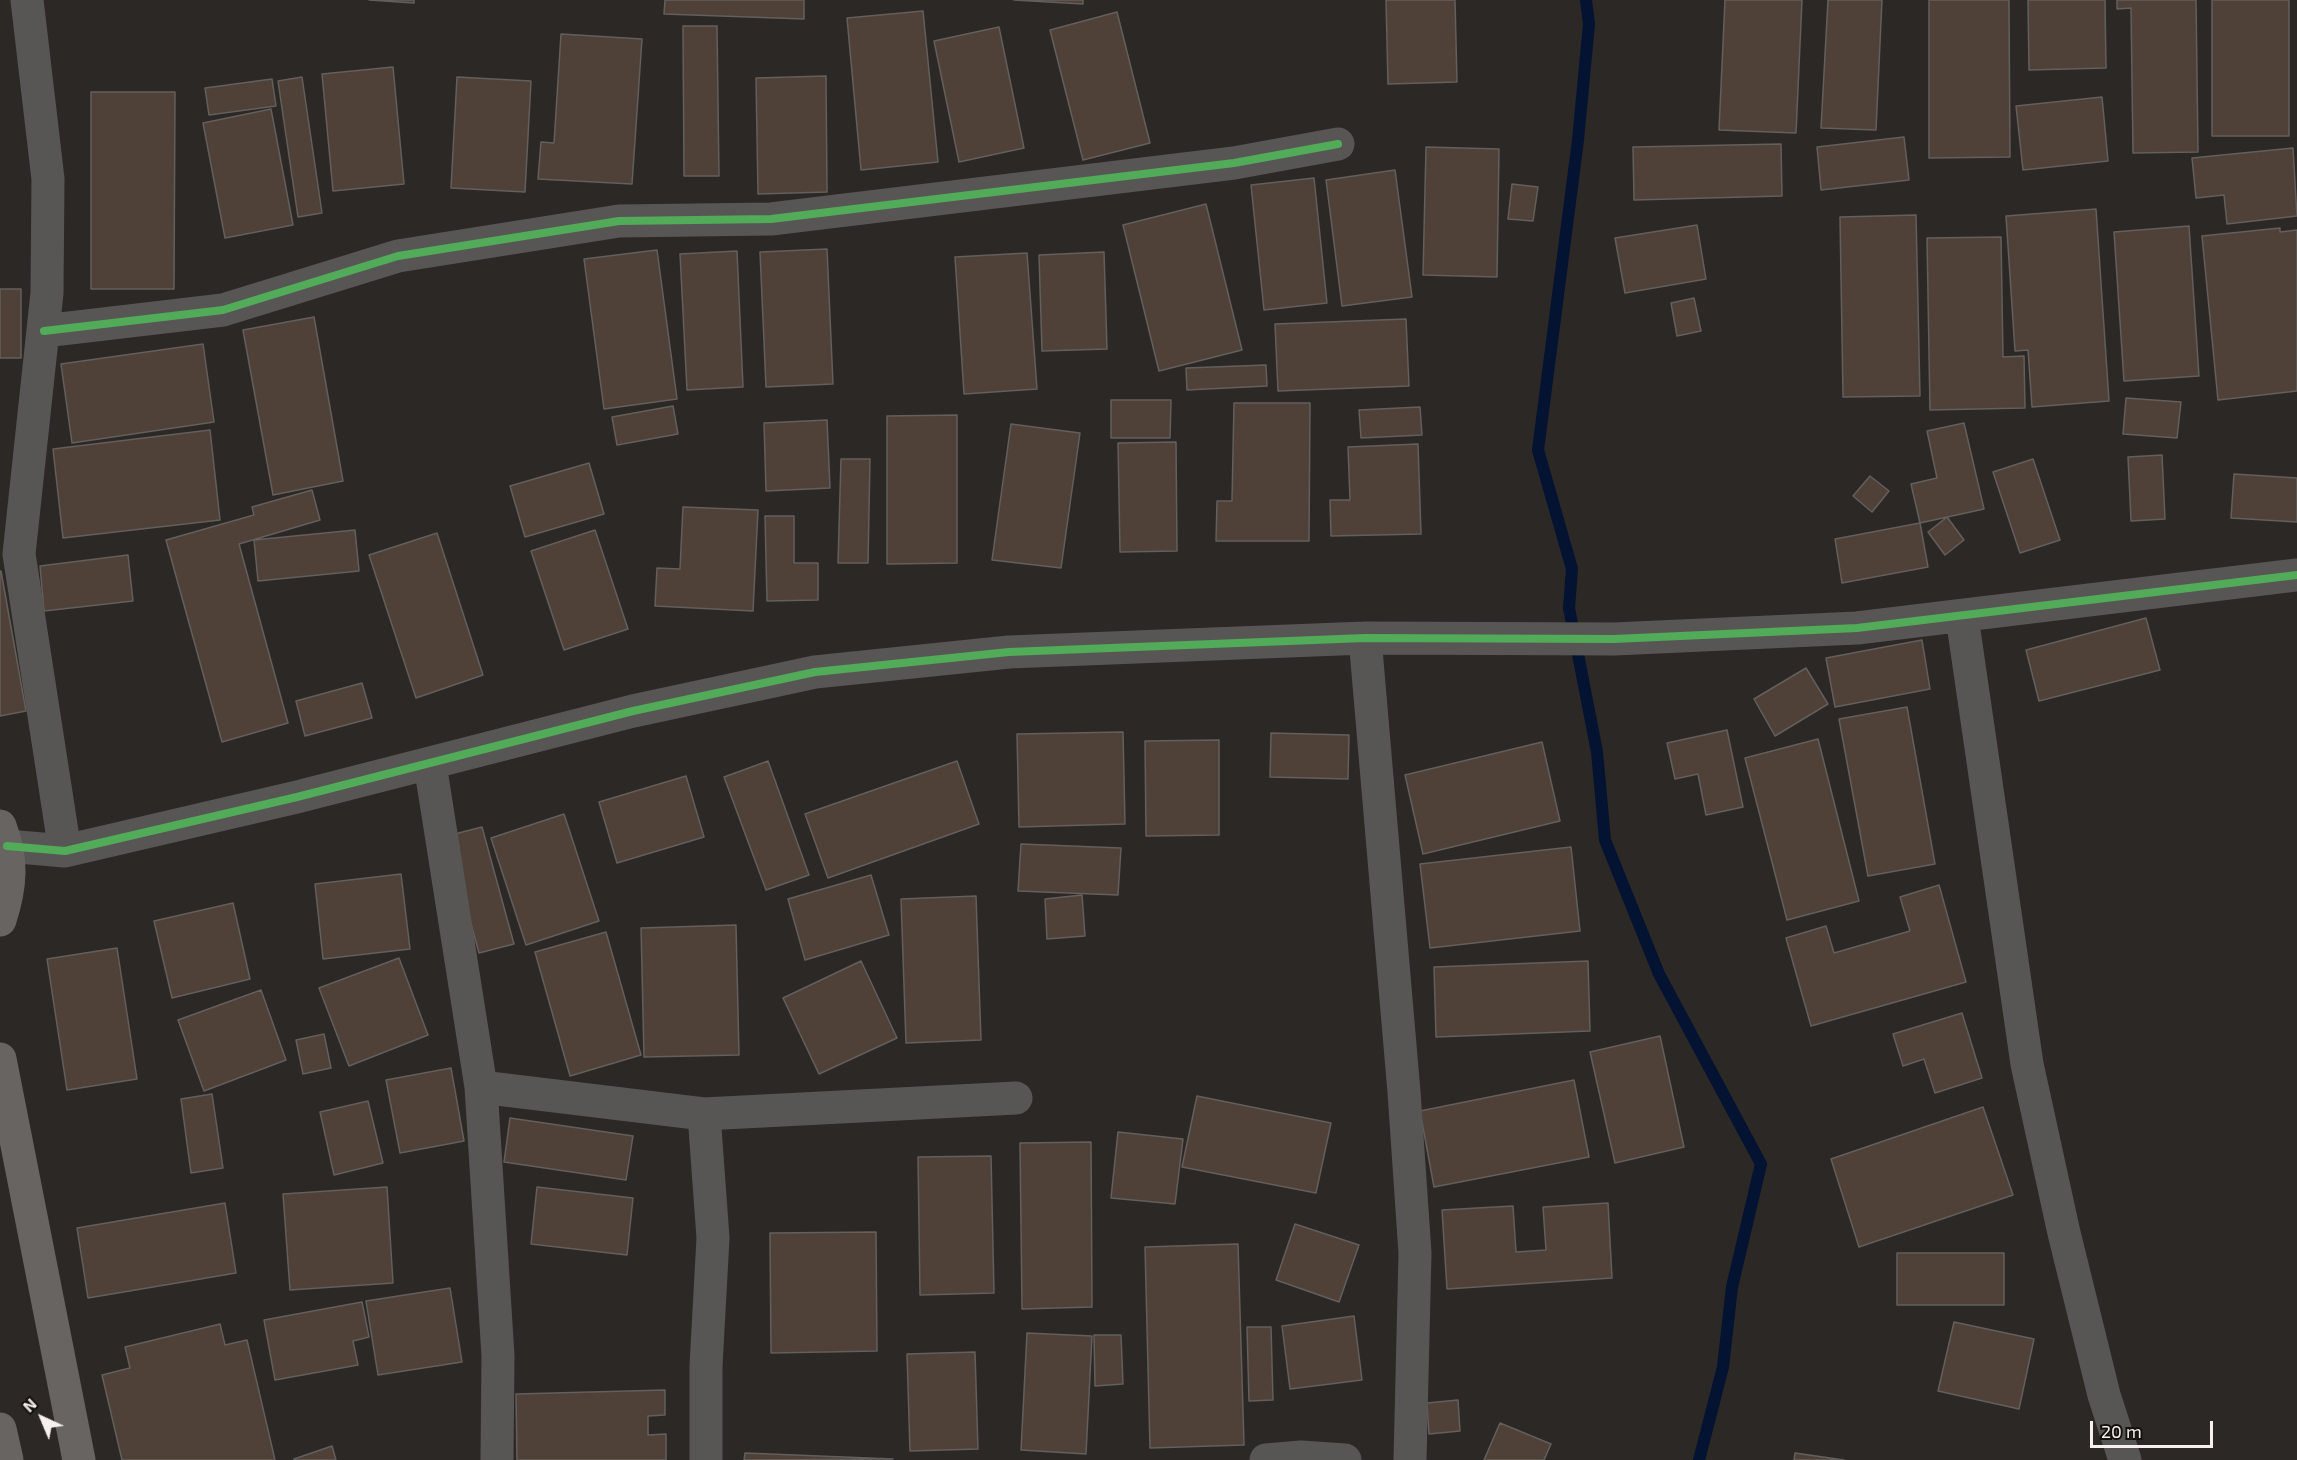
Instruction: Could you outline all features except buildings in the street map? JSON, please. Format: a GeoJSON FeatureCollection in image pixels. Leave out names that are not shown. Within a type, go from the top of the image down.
{"type":"FeatureCollection","features":[{"type":"Feature","properties":{"kind":"highway"},"geometry":{"type":"LineString","coordinates":[[0,920],[8,896],[11,871],[4,836]]}},
{"type":"Feature","properties":{"kind":"highway"},"geometry":{"type":"LineString","coordinates":[[0,1059],[79,1460]]}},
{"type":"Feature","properties":{"kind":"highway"},"geometry":{"type":"LineString","coordinates":[[0,1429],[7,1460]]}},
{"type":"Feature","properties":{"kind":"street"},"geometry":{"type":"LineString","coordinates":[[27,0],[48,179],[47,293],[19,554],[65,851]]}},
{"type":"Feature","properties":{"kind":"street"},"geometry":{"type":"LineString","coordinates":[[44,332],[223,310],[398,256],[619,221],[771,219],[1234,163],[1338,144]]}},
{"type":"Feature","properties":{"kind":"street"},"geometry":{"type":"LineString","coordinates":[[4,836],[65,851],[430,764],[633,711],[815,672],[1009,652],[1365,638],[1614,639],[1857,628],[2297,575]]}},
{"type":"Feature","properties":{"kind":"street"},"geometry":{"type":"LineString","coordinates":[[1962,617],[2027,1064],[2064,1233],[2104,1395],[2125,1460]]}},
{"type":"Feature","properties":{"kind":"street"},"geometry":{"type":"LineString","coordinates":[[1365,638],[1404,1092],[1415,1253],[1410,1460]]}},
{"type":"Feature","properties":{"kind":"street"},"geometry":{"type":"LineString","coordinates":[[430,764],[481,1087],[498,1356],[497,1460]]}},
{"type":"Feature","properties":{"kind":"street"},"geometry":{"type":"LineString","coordinates":[[481,1087],[704,1114],[1016,1098]]}},
{"type":"Feature","properties":{"kind":"street"},"geometry":{"type":"LineString","coordinates":[[704,1114],[713,1238],[706,1366],[706,1460]]}},
{"type":"Feature","properties":{"kind":"street"},"geometry":{"type":"LineString","coordinates":[[1266,1460],[1302,1457],[1345,1460]]}},
{"type":"Feature","properties":{"kind":"waterway"},"geometry":{"type":"LineString","coordinates":[[1586,0],[1589,24],[1578,140],[1538,450],[1572,569],[1569,608],[1597,752],[1605,840],[1659,974],[1761,1164],[1732,1287],[1723,1367],[1699,1460]]}},
{"type":"Feature","properties":{"kind":"cycle path"},"geometry":{"type":"LineString","coordinates":[[44,331],[223,310],[398,256],[619,221],[771,219],[1234,163],[1338,144]]}},
{"type":"Feature","properties":{"kind":"cycle path"},"geometry":{"type":"LineString","coordinates":[[7,846],[65,851],[297,797],[633,711],[815,672],[1009,652],[1365,638],[1614,639],[1857,628],[2297,575]]}}]}
